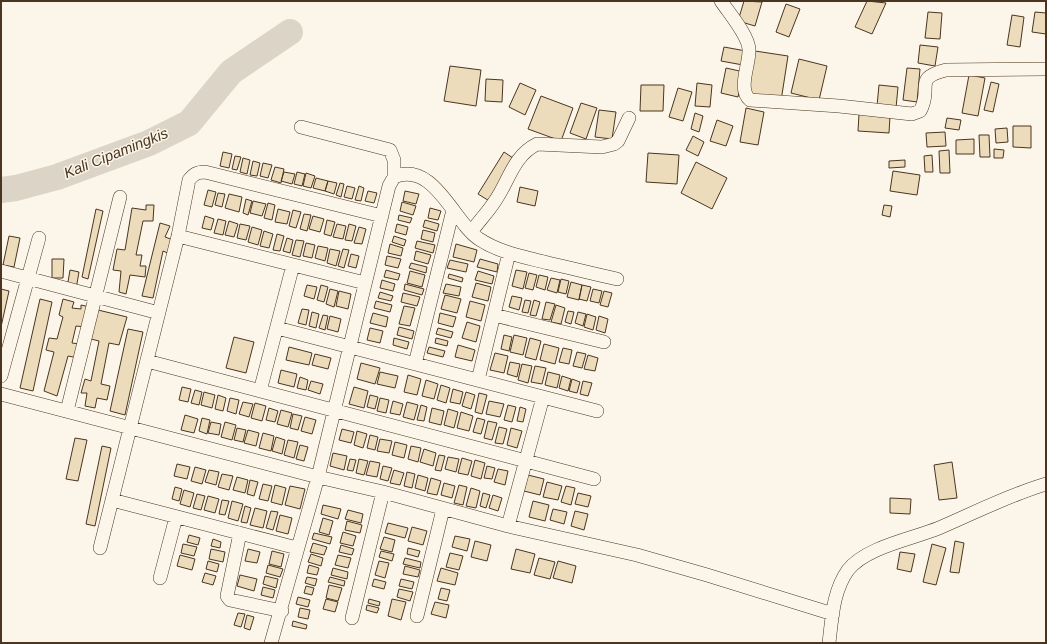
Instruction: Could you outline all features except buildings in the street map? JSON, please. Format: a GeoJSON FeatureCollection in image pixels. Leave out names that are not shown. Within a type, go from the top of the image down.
{"type":"FeatureCollection","features":[{"type":"Feature","properties":{"kind":"street"},"geometry":{"type":"LineString","coordinates":[[721,1],[746,39],[749,47],[744,89],[746,97],[750,100],[839,106],[912,114],[920,111],[924,102],[924,89],[927,79],[933,73],[946,70],[1046,69]]}},
{"type":"Feature","properties":{"kind":"street"},"geometry":{"type":"LineString","coordinates":[[472,231],[495,200],[515,163],[529,148],[536,144],[607,147],[618,141],[629,118]]}},
{"type":"Feature","properties":{"kind":"street"},"geometry":{"type":"LineString","coordinates":[[272,643],[282,611],[297,548],[318,477],[389,186],[394,177],[394,160],[390,150],[301,127]]}},
{"type":"Feature","properties":{"kind":"street"},"geometry":{"type":"LineString","coordinates":[[100,548],[178,236],[189,180],[196,173],[200,172],[382,216]]}},
{"type":"Feature","properties":{"kind":"street"},"geometry":{"type":"LineString","coordinates":[[394,177],[407,175],[423,180],[438,190],[478,239],[509,253],[616,279]]}},
{"type":"Feature","properties":{"kind":"street"},"geometry":{"type":"LineString","coordinates":[[67,411],[120,197]]}},
{"type":"Feature","properties":{"kind":"street"},"geometry":{"type":"LineString","coordinates":[[415,364],[453,210]]}},
{"type":"Feature","properties":{"kind":"street"},"geometry":{"type":"LineString","coordinates":[[178,236],[365,284]]}},
{"type":"Feature","properties":{"kind":"street"},"geometry":{"type":"LineString","coordinates":[[1,376],[39,238]]}},
{"type":"Feature","properties":{"kind":"street"},"geometry":{"type":"LineString","coordinates":[[478,380],[509,253]]}},
{"type":"Feature","properties":{"kind":"street"},"geometry":{"type":"LineString","coordinates":[[260,391],[293,265]]}},
{"type":"Feature","properties":{"kind":"street"},"geometry":{"type":"LineString","coordinates":[[1,271],[159,314]]}},
{"type":"Feature","properties":{"kind":"street"},"geometry":{"type":"LineString","coordinates":[[494,315],[604,342]]}},
{"type":"Feature","properties":{"kind":"street"},"geometry":{"type":"LineString","coordinates":[[277,328],[597,411]]}},
{"type":"Feature","properties":{"kind":"street"},"geometry":{"type":"LineString","coordinates":[[147,361],[594,479]]}},
{"type":"Feature","properties":{"kind":"street"},"geometry":{"type":"LineString","coordinates":[[1,394],[318,477],[383,492],[508,526],[651,559],[833,614]]}},
{"type":"Feature","properties":{"kind":"street"},"geometry":{"type":"LineString","coordinates":[[508,526],[543,397]]}},
{"type":"Feature","properties":{"kind":"street"},"geometry":{"type":"LineString","coordinates":[[829,643],[836,595],[842,580],[854,565],[869,554],[938,528],[998,501],[1046,484]]}},
{"type":"Feature","properties":{"kind":"street"},"geometry":{"type":"LineString","coordinates":[[352,618],[383,492]]}},
{"type":"Feature","properties":{"kind":"street"},"geometry":{"type":"LineString","coordinates":[[112,500],[297,548]]}},
{"type":"Feature","properties":{"kind":"street"},"geometry":{"type":"LineString","coordinates":[[417,616],[443,509]]}},
{"type":"Feature","properties":{"kind":"street"},"geometry":{"type":"LineString","coordinates":[[160,578],[176,517]]}},
{"type":"Feature","properties":{"kind":"street"},"geometry":{"type":"LineString","coordinates":[[240,533],[227,596],[230,600],[282,611]]}},
{"type":"Feature","properties":{"kind":"waterway","name":"Kali Cipamingkis"},"geometry":{"type":"LineString","coordinates":[[1,190],[16,188],[57,177],[149,143],[189,123],[231,72],[290,32]]}}]}
